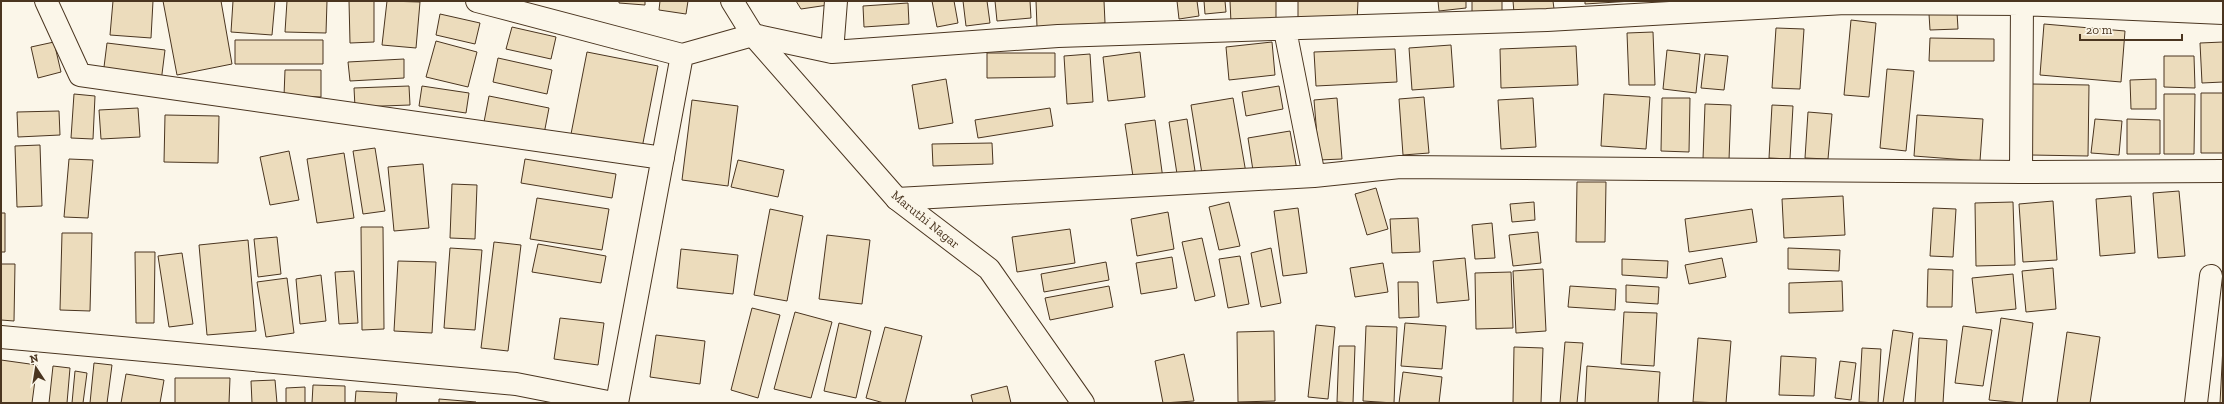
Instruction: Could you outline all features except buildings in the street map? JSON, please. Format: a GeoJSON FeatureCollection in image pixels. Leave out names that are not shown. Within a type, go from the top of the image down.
{"type":"FeatureCollection","features":[{"type":"Feature","properties":{"kind":"street"},"geometry":{"type":"LineString","coordinates":[[46,1],[80,75],[663,158]]}},
{"type":"Feature","properties":{"kind":"street"},"geometry":{"type":"LineString","coordinates":[[477,1],[682,55],[753,35],[832,52],[1058,36],[1285,30],[1547,20],[1845,2],[2022,3],[2223,13]]}},
{"type":"Feature","properties":{"kind":"street","name":"Maruthi Nagar"},"geometry":{"type":"LineString","coordinates":[[732,1],[753,35],[897,199],[989,269],[1084,403]]}},
{"type":"Feature","properties":{"kind":"street"},"geometry":{"type":"LineString","coordinates":[[832,52],[836,1]]}},
{"type":"Feature","properties":{"kind":"street"},"geometry":{"type":"LineString","coordinates":[[2021,172],[2022,3]]}},
{"type":"Feature","properties":{"kind":"street"},"geometry":{"type":"LineString","coordinates":[[1285,30],[1314,176]]}},
{"type":"Feature","properties":{"kind":"street"},"geometry":{"type":"LineString","coordinates":[[617,403],[682,55]]}},
{"type":"Feature","properties":{"kind":"street"},"geometry":{"type":"LineString","coordinates":[[897,199],[1314,176],[1400,167],[2021,172],[2223,171]]}},
{"type":"Feature","properties":{"kind":"street"},"geometry":{"type":"LineString","coordinates":[[2196,403],[2211,276]]}},
{"type":"Feature","properties":{"kind":"street"},"geometry":{"type":"LineString","coordinates":[[1,337],[516,384],[613,403]]}}]}
